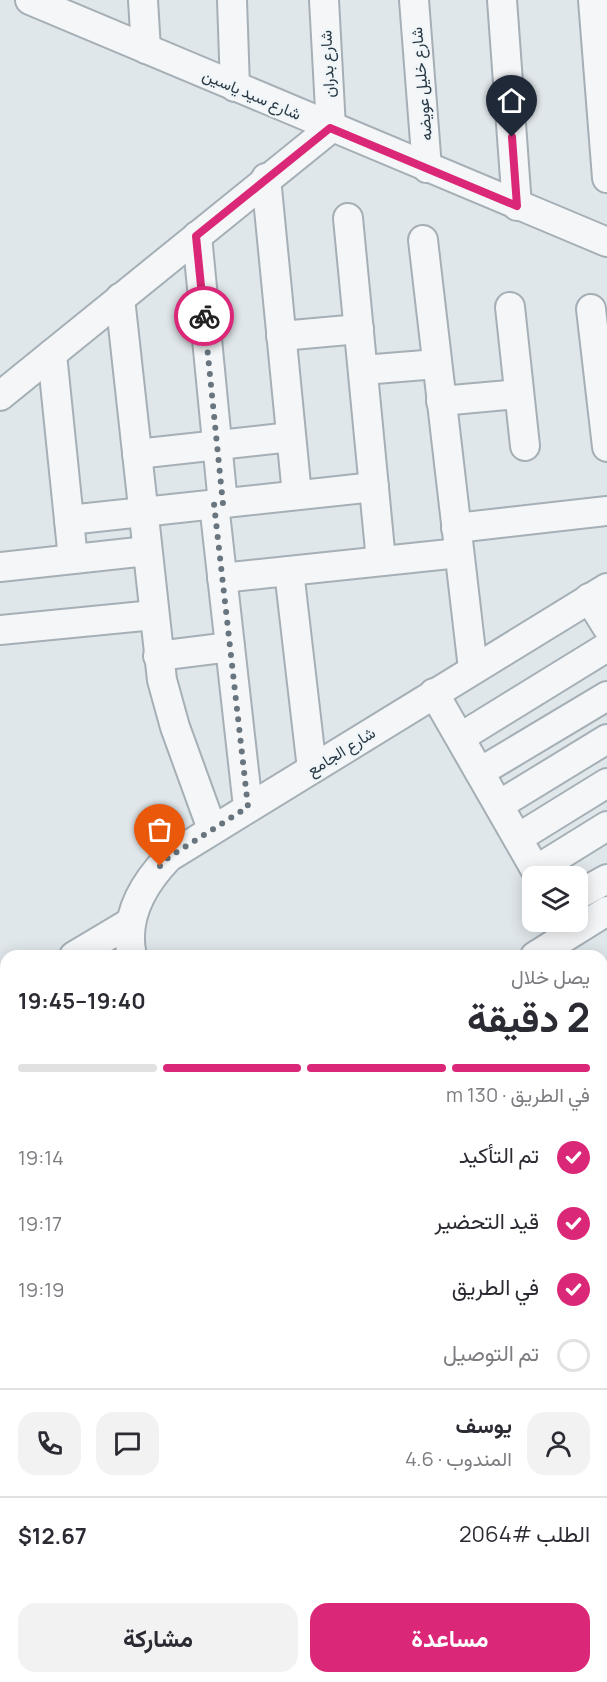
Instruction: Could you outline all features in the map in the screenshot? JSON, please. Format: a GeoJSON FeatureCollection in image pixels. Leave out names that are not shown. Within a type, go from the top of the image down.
{"type":"FeatureCollection","features":[{"type":"Feature","properties":{"kind":"street","name":"شارع سيد ياسين"},"geometry":{"type":"LineString","coordinates":[[30,0],[55,5],[146,49],[330,128],[607,242]]}},
{"type":"Feature","properties":{"kind":"street"},"geometry":{"type":"LineString","coordinates":[[143,0],[146,49]]}},
{"type":"Feature","properties":{"kind":"street"},"geometry":{"type":"LineString","coordinates":[[232,0],[235,87]]}},
{"type":"Feature","properties":{"kind":"street","name":"شارع بدران"},"geometry":{"type":"LineString","coordinates":[[324,0],[330,128]]}},
{"type":"Feature","properties":{"kind":"street","name":"شارع خليل عويضه"},"geometry":{"type":"LineString","coordinates":[[414,0],[427,168]]}},
{"type":"Feature","properties":{"kind":"street"},"geometry":{"type":"LineString","coordinates":[[502,0],[517,206]]}},
{"type":"Feature","properties":{"kind":"street"},"geometry":{"type":"LineString","coordinates":[[593,0],[607,178]]}},
{"type":"Feature","properties":{"kind":"street"},"geometry":{"type":"LineString","coordinates":[[0,396],[330,128]]}},
{"type":"Feature","properties":{"kind":"street"},"geometry":{"type":"LineString","coordinates":[[266,178],[297,495]]}},
{"type":"Feature","properties":{"kind":"street"},"geometry":{"type":"LineString","coordinates":[[348,218],[381,561]]}},
{"type":"Feature","properties":{"kind":"street"},"geometry":{"type":"LineString","coordinates":[[196,236],[217,445],[222,578],[248,807]]}},
{"type":"Feature","properties":{"kind":"street"},"geometry":{"type":"LineString","coordinates":[[423,240],[473,669]]}},
{"type":"Feature","properties":{"kind":"street"},"geometry":{"type":"LineString","coordinates":[[120,298],[158,656],[175,727],[212,829]]}},
{"type":"Feature","properties":{"kind":"street"},"geometry":{"type":"LineString","coordinates":[[510,307],[525,446]]}},
{"type":"Feature","properties":{"kind":"street"},"geometry":{"type":"LineString","coordinates":[[591,309],[607,447]]}},
{"type":"Feature","properties":{"kind":"street"},"geometry":{"type":"LineString","coordinates":[[281,336],[359,329]]}},
{"type":"Feature","properties":{"kind":"street"},"geometry":{"type":"LineString","coordinates":[[51,354],[73,559]]}},
{"type":"Feature","properties":{"kind":"street"},"geometry":{"type":"LineString","coordinates":[[363,370],[437,364]]}},
{"type":"Feature","properties":{"kind":"street"},"geometry":{"type":"LineString","coordinates":[[441,401],[519,394]]}},
{"type":"Feature","properties":{"kind":"street"},"geometry":{"type":"LineString","coordinates":[[137,454],[291,437]]}},
{"type":"Feature","properties":{"kind":"street"},"geometry":{"type":"LineString","coordinates":[[69,520],[374,487]]}},
{"type":"Feature","properties":{"kind":"street"},"geometry":{"type":"LineString","coordinates":[[222,578],[381,561],[458,541],[607,511]]}},
{"type":"Feature","properties":{"kind":"street"},"geometry":{"type":"LineString","coordinates":[[0,567],[147,551]]}},
{"type":"Feature","properties":{"kind":"street"},"geometry":{"type":"LineString","coordinates":[[289,571],[312,769]]}},
{"type":"Feature","properties":{"kind":"street"},"geometry":{"type":"LineString","coordinates":[[598,593],[607,627]]}},
{"type":"Feature","properties":{"kind":"street","name":"شارع الجامع"},"geometry":{"type":"LineString","coordinates":[[132,950],[131,922],[138,898],[151,875],[169,857],[598,593]]}},
{"type":"Feature","properties":{"kind":"street"},"geometry":{"type":"LineString","coordinates":[[0,630],[154,615]]}},
{"type":"Feature","properties":{"kind":"street"},"geometry":{"type":"LineString","coordinates":[[158,656],[230,647]]}},
{"type":"Feature","properties":{"kind":"street"},"geometry":{"type":"LineString","coordinates":[[461,737],[607,647]]}},
{"type":"Feature","properties":{"kind":"street"},"geometry":{"type":"LineString","coordinates":[[434,693],[534,866]]}},
{"type":"Feature","properties":{"kind":"street"},"geometry":{"type":"LineString","coordinates":[[480,772],[607,696]]}},
{"type":"Feature","properties":{"kind":"street"},"geometry":{"type":"LineString","coordinates":[[499,805],[607,739]]}},
{"type":"Feature","properties":{"kind":"street"},"geometry":{"type":"LineString","coordinates":[[518,838],[607,783]]}},
{"type":"Feature","properties":{"kind":"street"},"geometry":{"type":"LineString","coordinates":[[548,866],[607,826]]}},
{"type":"Feature","properties":{"kind":"street"},"geometry":{"type":"LineString","coordinates":[[588,889],[607,879]]}},
{"type":"Feature","properties":{"kind":"street"},"geometry":{"type":"LineString","coordinates":[[545,950],[607,911]]}},
{"type":"Feature","properties":{"kind":"street"},"geometry":{"type":"LineString","coordinates":[[84,950],[131,922]]}},
{"type":"Feature","properties":{"kind":"way so far"},"geometry":{"type":"LineString","coordinates":[[160,866],[169,857],[248,807],[214,504],[223,504],[204,316]]}},
{"type":"Feature","properties":{"kind":"route"},"geometry":{"type":"LineString","coordinates":[[204,316],[196,236],[330,128],[517,206],[512,137]]}}]}
